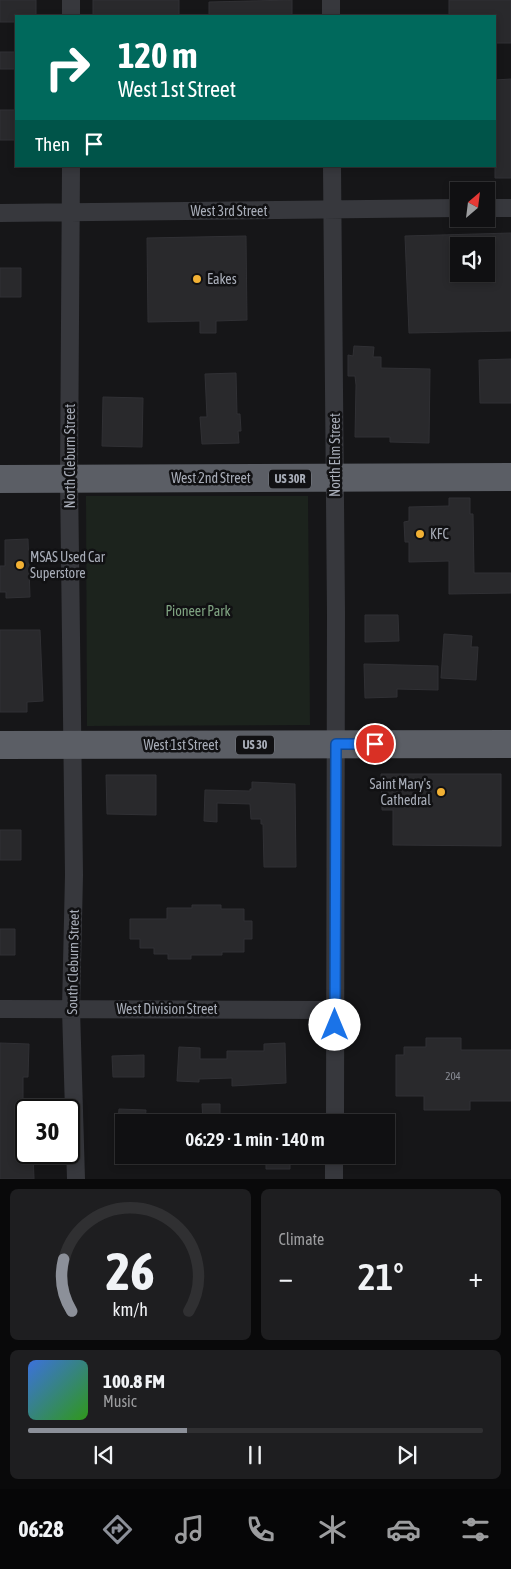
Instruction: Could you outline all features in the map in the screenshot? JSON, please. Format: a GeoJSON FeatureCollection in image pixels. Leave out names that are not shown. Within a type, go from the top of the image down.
{"type":"FeatureCollection","features":[{"type":"Feature","properties":{"kind":"highway","name":"West 2nd Street"},"geometry":{"type":"LineString","coordinates":[[0,478],[335,479],[511,477]]}},
{"type":"Feature","properties":{"kind":"highway","name":"West 1st Street"},"geometry":{"type":"LineString","coordinates":[[0,745],[511,744]]}},
{"type":"Feature","properties":{"kind":"street"},"geometry":{"type":"LineString","coordinates":[[71,0],[71,15]]}},
{"type":"Feature","properties":{"kind":"street"},"geometry":{"type":"LineString","coordinates":[[331,0],[331,15]]}},
{"type":"Feature","properties":{"kind":"street","name":"North Cleburn Street"},"geometry":{"type":"LineString","coordinates":[[71,167],[70,478],[72,745]]}},
{"type":"Feature","properties":{"kind":"street","name":"North Elm Street"},"geometry":{"type":"LineString","coordinates":[[332,167],[336,744],[335,1114]]}},
{"type":"Feature","properties":{"kind":"street","name":"West 3rd Street"},"geometry":{"type":"LineString","coordinates":[[0,212],[450,208]]}},
{"type":"Feature","properties":{"kind":"street"},"geometry":{"type":"LineString","coordinates":[[495,208],[511,208]]}},
{"type":"Feature","properties":{"kind":"street","name":"South Cleburn Street"},"geometry":{"type":"LineString","coordinates":[[72,745],[74,874],[72,1009],[76,1179]]}},
{"type":"Feature","properties":{"kind":"street","name":"West Division Street"},"geometry":{"type":"LineString","coordinates":[[0,1009],[335,1010]]}},
{"type":"Feature","properties":{"kind":"street"},"geometry":{"type":"LineString","coordinates":[[334,1164],[334,1179]]}},
{"type":"Feature","properties":{"kind":"green space","name":"Pioneer Park"},"geometry":{"type":"Polygon","coordinates":[[[86,496],[308,496],[310,725],[87,726],[86,496]]]}},
{"type":"Feature","properties":{"kind":"building"},"geometry":{"type":"Polygon","coordinates":[[[0,0],[36,0],[36,15],[15,15],[15,22],[0,22],[0,0]]]}},
{"type":"Feature","properties":{"kind":"building"},"geometry":{"type":"Polygon","coordinates":[[[93,0],[179,0],[179,15],[93,15],[93,0]]]}},
{"type":"Feature","properties":{"kind":"building"},"geometry":{"type":"Polygon","coordinates":[[[292,0],[292,15],[209,15],[209,2],[292,0]]]}},
{"type":"Feature","properties":{"kind":"building"},"geometry":{"type":"Polygon","coordinates":[[[449,0],[511,0],[511,43],[496,43],[496,15],[449,15],[449,0]]]}},
{"type":"Feature","properties":{"kind":"building"},"geometry":{"type":"Polygon","coordinates":[[[0,52],[15,52],[15,69],[0,69],[0,52]]]}},
{"type":"Feature","properties":{"kind":"building"},"geometry":{"type":"Polygon","coordinates":[[[511,79],[511,178],[495,178],[496,80],[511,79]]]}},
{"type":"Feature","properties":{"kind":"building"},"geometry":{"type":"Polygon","coordinates":[[[0,110],[15,110],[15,140],[0,140],[0,110]]]}},
{"type":"Feature","properties":{"kind":"building"},"geometry":{"type":"Polygon","coordinates":[[[511,233],[511,331],[409,333],[405,236],[511,233]]]}},
{"type":"Feature","properties":{"kind":"building","name":"Eakes"},"geometry":{"type":"Polygon","coordinates":[[[246,236],[247,320],[216,321],[216,333],[200,333],[200,321],[148,322],[147,238],[246,236]]]}},
{"type":"Feature","properties":{"kind":"building"},"geometry":{"type":"Polygon","coordinates":[[[0,268],[21,268],[21,297],[0,297],[0,268]]]}},
{"type":"Feature","properties":{"kind":"building"},"geometry":{"type":"Polygon","coordinates":[[[354,346],[374,347],[373,357],[381,357],[381,368],[430,369],[429,443],[390,442],[390,437],[355,437],[355,376],[348,376],[348,355],[353,356],[354,346]]]}},
{"type":"Feature","properties":{"kind":"building"},"geometry":{"type":"Polygon","coordinates":[[[511,359],[511,403],[480,403],[479,360],[511,359]]]}},
{"type":"Feature","properties":{"kind":"building"},"geometry":{"type":"Polygon","coordinates":[[[236,373],[237,414],[240,414],[241,431],[238,431],[239,443],[202,444],[200,417],[207,417],[205,374],[236,373]]]}},
{"type":"Feature","properties":{"kind":"building"},"geometry":{"type":"Polygon","coordinates":[[[103,397],[143,398],[142,447],[102,446],[103,397]]]}},
{"type":"Feature","properties":{"kind":"building"},"geometry":{"type":"Polygon","coordinates":[[[449,498],[470,498],[470,514],[473,514],[474,573],[511,573],[511,593],[449,594],[449,561],[409,562],[409,542],[405,542],[404,522],[409,521],[409,507],[449,506],[449,498]]]}},
{"type":"Feature","properties":{"kind":"building"},"geometry":{"type":"Polygon","coordinates":[[[28,539],[30,597],[6,598],[6,592],[0,592],[0,566],[5,566],[5,540],[28,539]]]}},
{"type":"Feature","properties":{"kind":"building"},"geometry":{"type":"Polygon","coordinates":[[[365,615],[398,615],[399,641],[365,642],[365,615]]]}},
{"type":"Feature","properties":{"kind":"building"},"geometry":{"type":"Polygon","coordinates":[[[0,630],[40,630],[43,701],[27,702],[27,712],[0,712],[0,630]]]}},
{"type":"Feature","properties":{"kind":"building"},"geometry":{"type":"Polygon","coordinates":[[[444,634],[472,636],[471,647],[478,647],[476,680],[441,678],[444,634]]]}},
{"type":"Feature","properties":{"kind":"building"},"geometry":{"type":"Polygon","coordinates":[[[364,664],[438,666],[438,690],[397,689],[397,697],[365,698],[364,664]]]}},
{"type":"Feature","properties":{"kind":"building","name":"Saint Mary's Cathedral"},"geometry":{"type":"Polygon","coordinates":[[[381,774],[501,774],[501,846],[393,845],[393,810],[382,810],[381,774]]]}},
{"type":"Feature","properties":{"kind":"building"},"geometry":{"type":"Polygon","coordinates":[[[106,775],[156,775],[156,815],[107,814],[106,775]]]}},
{"type":"Feature","properties":{"kind":"building"},"geometry":{"type":"Polygon","coordinates":[[[252,782],[295,784],[296,867],[264,867],[263,824],[261,824],[261,819],[251,819],[250,804],[217,803],[217,822],[204,821],[205,790],[250,791],[252,789],[252,782]]]}},
{"type":"Feature","properties":{"kind":"building"},"geometry":{"type":"Polygon","coordinates":[[[0,830],[21,830],[21,860],[0,860],[0,830]]]}},
{"type":"Feature","properties":{"kind":"building"},"geometry":{"type":"Polygon","coordinates":[[[192,905],[221,905],[221,909],[244,909],[244,921],[252,921],[252,939],[244,939],[244,952],[222,952],[222,955],[191,955],[191,959],[168,959],[168,954],[154,954],[154,948],[140,948],[140,939],[130,939],[130,919],[167,919],[167,908],[192,908],[192,905]]]}},
{"type":"Feature","properties":{"kind":"building"},"geometry":{"type":"Polygon","coordinates":[[[0,929],[15,929],[15,955],[0,955],[0,929]]]}},
{"type":"Feature","properties":{"kind":"building"},"geometry":{"type":"Polygon","coordinates":[[[426,1038],[461,1038],[461,1050],[511,1050],[511,1101],[470,1101],[470,1110],[424,1110],[424,1096],[396,1096],[396,1055],[404,1055],[404,1047],[426,1047],[426,1038]]]}},
{"type":"Feature","properties":{"kind":"building"},"geometry":{"type":"Polygon","coordinates":[[[0,1043],[29,1044],[28,1077],[23,1077],[23,1099],[15,1099],[15,1164],[33,1164],[34,1179],[0,1179],[0,1043]]]}},
{"type":"Feature","properties":{"kind":"building"},"geometry":{"type":"Polygon","coordinates":[[[285,1043],[286,1083],[232,1086],[232,1078],[199,1079],[199,1082],[177,1081],[179,1047],[200,1048],[200,1059],[227,1059],[227,1051],[264,1051],[264,1044],[285,1043]]]}},
{"type":"Feature","properties":{"kind":"building"},"geometry":{"type":"Polygon","coordinates":[[[144,1055],[144,1077],[113,1077],[112,1056],[144,1055]]]}},
{"type":"Feature","properties":{"kind":"building"},"geometry":{"type":"Polygon","coordinates":[[[202,1104],[220,1104],[220,1114],[203,1114],[202,1104]]]}},
{"type":"Feature","properties":{"kind":"building"},"geometry":{"type":"Polygon","coordinates":[[[119,1109],[146,1110],[146,1114],[119,1114],[119,1109]]]}},
{"type":"Feature","properties":{"kind":"building"},"geometry":{"type":"Polygon","coordinates":[[[266,1164],[290,1164],[290,1169],[266,1169],[266,1164]]]}},
{"type":"Feature","properties":{"kind":"place","name":"Eakes"},"geometry":{"type":"Point","coordinates":[197,279]}},
{"type":"Feature","properties":{"kind":"place","name":"KFC"},"geometry":{"type":"Point","coordinates":[420,534]}},
{"type":"Feature","properties":{"kind":"place","name":"MSAS Used Car Superstore"},"geometry":{"type":"Point","coordinates":[20,565]}},
{"type":"Feature","properties":{"kind":"place","name":"Saint Mary's Cathedral"},"geometry":{"type":"Point","coordinates":[441,792]}},
{"type":"Feature","properties":{"kind":"route"},"geometry":{"type":"LineString","coordinates":[[335,1025],[336,744],[375,744]]}}]}
